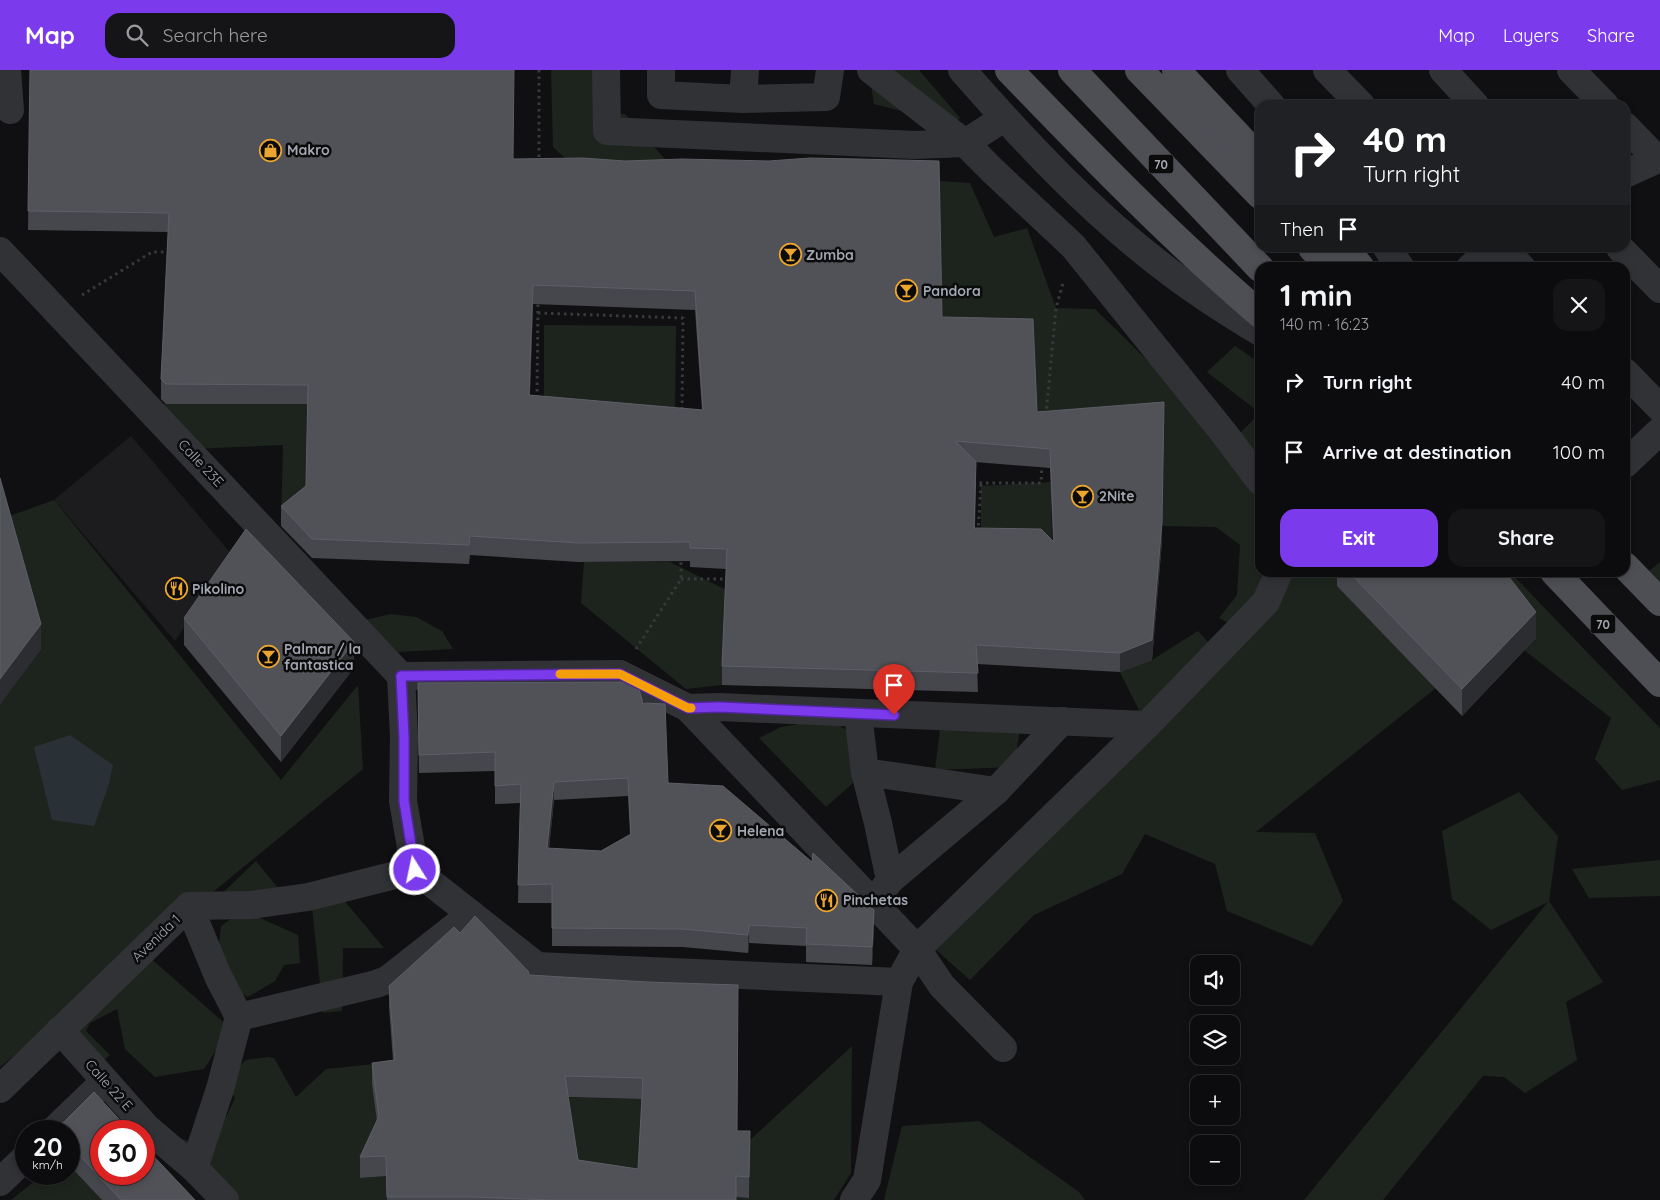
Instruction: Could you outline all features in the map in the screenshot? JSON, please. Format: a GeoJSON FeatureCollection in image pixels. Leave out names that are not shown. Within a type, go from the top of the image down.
{"type":"FeatureCollection","features":[{"type":"Feature","properties":{"kind":"main road"},"geometry":{"type":"LineString","coordinates":[[1009,70],[1183,245],[1255,310]]}},
{"type":"Feature","properties":{"kind":"main road","name":"70"},"geometry":{"type":"LineString","coordinates":[[1072,70],[1255,263]]}},
{"type":"Feature","properties":{"kind":"main road"},"geometry":{"type":"LineString","coordinates":[[1139,70],[1255,190]]}},
{"type":"Feature","properties":{"kind":"main road"},"geometry":{"type":"LineString","coordinates":[[1176,70],[1255,153]]}},
{"type":"Feature","properties":{"kind":"main road"},"geometry":{"type":"LineString","coordinates":[[1316,252],[1326,262]]}},
{"type":"Feature","properties":{"kind":"main road"},"geometry":{"type":"LineString","coordinates":[[1630,571],[1660,602]]}},
{"type":"Feature","properties":{"kind":"main road","name":"70"},"geometry":{"type":"LineString","coordinates":[[1559,577],[1656,679]]}},
{"type":"Feature","properties":{"kind":"street"},"geometry":{"type":"LineString","coordinates":[[8,70],[10,110]]}},
{"type":"Feature","properties":{"kind":"street"},"geometry":{"type":"LineString","coordinates":[[606,70],[608,131],[915,145],[965,142],[1004,118]]}},
{"type":"Feature","properties":{"kind":"street"},"geometry":{"type":"LineString","coordinates":[[661,70],[661,96],[743,99],[826,97],[830,70]]}},
{"type":"Feature","properties":{"kind":"street"},"geometry":{"type":"LineString","coordinates":[[743,99],[745,70]]}},
{"type":"Feature","properties":{"kind":"street"},"geometry":{"type":"LineString","coordinates":[[871,70],[965,142],[1073,246],[1255,474]]}},
{"type":"Feature","properties":{"kind":"street"},"geometry":{"type":"LineString","coordinates":[[962,70],[1004,118],[1081,196],[1136,245],[1211,302],[1255,329]]}},
{"type":"Feature","properties":{"kind":"street"},"geometry":{"type":"LineString","coordinates":[[1240,70],[1267,100]]}},
{"type":"Feature","properties":{"kind":"street"},"geometry":{"type":"LineString","coordinates":[[1327,70],[1356,100]]}},
{"type":"Feature","properties":{"kind":"street"},"geometry":{"type":"LineString","coordinates":[[1443,70],[1470,100]]}},
{"type":"Feature","properties":{"kind":"street"},"geometry":{"type":"LineString","coordinates":[[1571,70],[1600,100]]}},
{"type":"Feature","properties":{"kind":"street"},"geometry":{"type":"LineString","coordinates":[[1630,131],[1658,158],[1630,172]]}},
{"type":"Feature","properties":{"kind":"street","name":"Calle 23E"},"geometry":{"type":"LineString","coordinates":[[0,250],[401,676]]}},
{"type":"Feature","properties":{"kind":"street"},"geometry":{"type":"LineString","coordinates":[[1476,262],[1487,252]]}},
{"type":"Feature","properties":{"kind":"street"},"geometry":{"type":"LineString","coordinates":[[1507,252],[1516,262]]}},
{"type":"Feature","properties":{"kind":"street"},"geometry":{"type":"LineString","coordinates":[[1624,252],[1660,289]]}},
{"type":"Feature","properties":{"kind":"street"},"geometry":{"type":"LineString","coordinates":[[1630,377],[1660,408]]}},
{"type":"Feature","properties":{"kind":"street"},"geometry":{"type":"LineString","coordinates":[[1630,459],[1660,430]]}},
{"type":"Feature","properties":{"kind":"street"},"geometry":{"type":"LineString","coordinates":[[854,1200],[867,1180],[899,982],[917,950],[1147,725],[1266,602],[1277,577]]}},
{"type":"Feature","properties":{"kind":"street"},"geometry":{"type":"LineString","coordinates":[[899,982],[537,966],[415,870],[404,801],[404,737],[401,676],[620,674],[688,708],[874,903],[917,950],[942,986],[1003,1048]]}},
{"type":"Feature","properties":{"kind":"street"},"geometry":{"type":"LineString","coordinates":[[688,708],[719,707],[1147,725]]}},
{"type":"Feature","properties":{"kind":"street"},"geometry":{"type":"LineString","coordinates":[[858,714],[864,772],[878,823],[890,880]]}},
{"type":"Feature","properties":{"kind":"street"},"geometry":{"type":"LineString","coordinates":[[874,903],[890,880],[996,791],[1062,721]]}},
{"type":"Feature","properties":{"kind":"street"},"geometry":{"type":"LineString","coordinates":[[864,772],[996,791]]}},
{"type":"Feature","properties":{"kind":"street","name":"Avenida 1"},"geometry":{"type":"LineString","coordinates":[[0,1089],[189,906],[251,905],[308,897],[415,870]]}},
{"type":"Feature","properties":{"kind":"street"},"geometry":{"type":"LineString","coordinates":[[189,906],[218,976],[238,1017],[220,1089],[194,1168]]}},
{"type":"Feature","properties":{"kind":"street"},"geometry":{"type":"LineString","coordinates":[[238,1017],[387,980],[471,914]]}},
{"type":"Feature","properties":{"kind":"street","name":"Calle 22 E"},"geometry":{"type":"LineString","coordinates":[[60,1030],[147,1128],[194,1168],[225,1200]]}},
{"type":"Feature","properties":{"kind":"street"},"geometry":{"type":"LineString","coordinates":[[64,1120],[105,1081]]}},
{"type":"Feature","properties":{"kind":"street"},"geometry":{"type":"LineString","coordinates":[[0,1182],[15,1168]]}},
{"type":"Feature","properties":{"kind":"path"},"geometry":{"type":"LineString","coordinates":[[539,70],[540,172]]}},
{"type":"Feature","properties":{"kind":"path"},"geometry":{"type":"LineString","coordinates":[[1046,425],[1056,308],[1073,246]]}},
{"type":"Feature","properties":{"kind":"path"},"geometry":{"type":"LineString","coordinates":[[57,310],[152,252],[172,252]]}},
{"type":"Feature","properties":{"kind":"path"},"geometry":{"type":"LineString","coordinates":[[537,404],[538,294]]}},
{"type":"Feature","properties":{"kind":"path"},"geometry":{"type":"LineString","coordinates":[[538,313],[683,318],[682,414]]}},
{"type":"Feature","properties":{"kind":"path"},"geometry":{"type":"LineString","coordinates":[[971,483],[1040,483],[1042,463]]}},
{"type":"Feature","properties":{"kind":"path"},"geometry":{"type":"LineString","coordinates":[[978,535],[981,484]]}},
{"type":"Feature","properties":{"kind":"path"},"geometry":{"type":"LineString","coordinates":[[620,674],[681,579],[681,550]]}},
{"type":"Feature","properties":{"kind":"path"},"geometry":{"type":"LineString","coordinates":[[681,579],[730,580]]}},
{"type":"Feature","properties":{"kind":"shaded area"},"geometry":{"type":"Polygon","coordinates":[[[551,70],[597,70],[598,112],[625,114],[671,166],[571,164],[553,147],[551,70]]]}},
{"type":"Feature","properties":{"kind":"shaded area"},"geometry":{"type":"Polygon","coordinates":[[[880,70],[919,70],[960,118],[952,124],[874,104],[870,78],[880,70]]]}},
{"type":"Feature","properties":{"kind":"shaded area"},"geometry":{"type":"Polygon","coordinates":[[[939,181],[970,183],[994,237],[1027,228],[1056,308],[1095,309],[1210,422],[1255,483],[1255,577],[1273,577],[1238,628],[1219,618],[1237,595],[1240,545],[1216,527],[1162,526],[1163,421],[1049,430],[942,327],[939,181]]]}},
{"type":"Feature","properties":{"kind":"shaded area"},"geometry":{"type":"Polygon","coordinates":[[[544,325],[676,326],[675,410],[544,408],[544,325]]]}},
{"type":"Feature","properties":{"kind":"shaded area"},"geometry":{"type":"Polygon","coordinates":[[[1235,346],[1255,360],[1255,409],[1207,372],[1235,346]]]}},
{"type":"Feature","properties":{"kind":"shaded area"},"geometry":{"type":"Polygon","coordinates":[[[161,404],[308,404],[306,506],[281,526],[283,445],[189,449],[161,404]]]}},
{"type":"Feature","properties":{"kind":"shaded area"},"geometry":{"type":"Polygon","coordinates":[[[1255,418],[1255,466],[1235,438],[1255,418]]]}},
{"type":"Feature","properties":{"kind":"shaded area"},"geometry":{"type":"Polygon","coordinates":[[[131,436],[233,556],[175,641],[54,500],[131,436]]]}},
{"type":"Feature","properties":{"kind":"shaded area"},"geometry":{"type":"Polygon","coordinates":[[[1051,482],[1052,548],[981,550],[981,486],[1051,482]]]}},
{"type":"Feature","properties":{"kind":"shaded area"},"geometry":{"type":"Polygon","coordinates":[[[54,500],[281,780],[358,685],[363,769],[0,1067],[0,705],[41,650],[4,518],[54,500]]]}},
{"type":"Feature","properties":{"kind":"shaded area"},"geometry":{"type":"Polygon","coordinates":[[[584,562],[670,562],[726,590],[722,685],[686,689],[581,603],[584,562]]]}},
{"type":"Feature","properties":{"kind":"shaded area"},"geometry":{"type":"Polygon","coordinates":[[[1660,562],[1660,614],[1631,586],[1660,562]]]}},
{"type":"Feature","properties":{"kind":"shaded area"},"geometry":{"type":"Polygon","coordinates":[[[1279,577],[1363,577],[1436,688],[1256,832],[1315,833],[1343,901],[1312,946],[1227,911],[1215,864],[1145,834],[1122,874],[1034,915],[970,980],[935,949],[1279,577]]]}},
{"type":"Feature","properties":{"kind":"shaded area"},"geometry":{"type":"Polygon","coordinates":[[[1501,577],[1515,577],[1660,728],[1660,780],[1622,790],[1595,759],[1611,718],[1524,650],[1501,577]]]}},
{"type":"Feature","properties":{"kind":"shaded area"},"geometry":{"type":"Polygon","coordinates":[[[391,614],[416,617],[442,631],[453,649],[398,652],[361,621],[391,614]]]}},
{"type":"Feature","properties":{"kind":"shaded area"},"geometry":{"type":"Polygon","coordinates":[[[1198,631],[1217,652],[1146,724],[1120,672],[1152,660],[1198,631]]]}},
{"type":"Feature","properties":{"kind":"shaded area"},"geometry":{"type":"Polygon","coordinates":[[[829,719],[851,733],[853,783],[826,807],[759,738],[781,727],[829,719]]]}},
{"type":"Feature","properties":{"kind":"shaded area"},"geometry":{"type":"Polygon","coordinates":[[[941,721],[1020,728],[1014,767],[935,770],[941,721]]]}},
{"type":"Feature","properties":{"kind":"shaded area"},"geometry":{"type":"Polygon","coordinates":[[[70,735],[113,765],[109,784],[94,826],[52,820],[34,747],[70,735]]]}},
{"type":"Feature","properties":{"kind":"shaded area"},"geometry":{"type":"Polygon","coordinates":[[[1519,792],[1558,836],[1549,901],[1603,982],[1566,1002],[1577,1060],[1525,1093],[1504,1077],[1483,1076],[1383,1200],[1304,1200],[1548,902],[1491,930],[1452,899],[1442,831],[1519,792]]]}},
{"type":"Feature","properties":{"kind":"shaded area"},"geometry":{"type":"Polygon","coordinates":[[[1660,860],[1660,896],[1589,898],[1572,869],[1660,860]]]}},
{"type":"Feature","properties":{"kind":"shaded area"},"geometry":{"type":"Polygon","coordinates":[[[256,861],[283,894],[260,918],[298,935],[300,963],[284,965],[275,981],[248,997],[230,987],[217,961],[221,926],[231,919],[214,901],[256,861]]]}},
{"type":"Feature","properties":{"kind":"shaded area"},"geometry":{"type":"Polygon","coordinates":[[[331,885],[384,948],[343,948],[342,1011],[323,1013],[311,897],[331,885]]]}},
{"type":"Feature","properties":{"kind":"shaded area"},"geometry":{"type":"Polygon","coordinates":[[[148,956],[230,1028],[204,1069],[155,1077],[125,1049],[117,1009],[90,1023],[86,1031],[110,1055],[97,1066],[67,1033],[148,956]]]}},
{"type":"Feature","properties":{"kind":"shaded area"},"geometry":{"type":"Polygon","coordinates":[[[852,1046],[851,1173],[834,1200],[736,1200],[736,1197],[749,1198],[750,1153],[737,1152],[852,1046]]]}},
{"type":"Feature","properties":{"kind":"shaded area"},"geometry":{"type":"Polygon","coordinates":[[[274,1058],[296,1097],[326,1069],[394,1062],[451,1095],[643,1099],[638,1190],[379,1137],[361,1178],[386,1176],[387,1200],[236,1200],[176,1137],[194,1143],[226,1117],[235,1098],[224,1081],[246,1060],[274,1058]]]}},
{"type":"Feature","properties":{"kind":"shaded area"},"geometry":{"type":"Polygon","coordinates":[[[979,1121],[1079,1192],[1085,1200],[884,1200],[902,1126],[979,1121]]]}},
{"type":"Feature","properties":{"kind":"shaded area"},"geometry":{"type":"Polygon","coordinates":[[[80,1176],[102,1200],[11,1200],[30,1185],[80,1185],[80,1176]]]}},
{"type":"Feature","properties":{"kind":"building"},"geometry":{"type":"Polygon","coordinates":[[[30,70],[514,70],[513,159],[583,158],[625,161],[682,159],[769,161],[810,158],[939,161],[942,317],[1033,319],[1037,412],[1164,402],[1162,522],[1152,640],[1120,653],[976,645],[978,673],[722,666],[727,549],[690,548],[690,542],[578,543],[470,536],[469,545],[312,539],[281,506],[306,486],[308,385],[166,384],[161,379],[169,213],[28,211],[30,70]],[[533,285],[529,395],[703,410],[695,291],[533,285]],[[955,441],[976,462],[974,528],[1041,529],[1054,542],[1050,449],[955,441]]]}},
{"type":"Feature","properties":{"kind":"building"},"geometry":{"type":"Polygon","coordinates":[[[0,478],[41,624],[0,679],[0,478]]]}},
{"type":"Feature","properties":{"kind":"building","name":"Palmar / la fantastica"},"geometry":{"type":"Polygon","coordinates":[[[246,529],[354,642],[281,736],[184,618],[246,529]]]}},
{"type":"Feature","properties":{"kind":"building"},"geometry":{"type":"Polygon","coordinates":[[[1354,577],[1509,577],[1536,612],[1462,689],[1354,577]]]}},
{"type":"Feature","properties":{"kind":"building"},"geometry":{"type":"Polygon","coordinates":[[[637,682],[643,703],[665,704],[668,783],[723,786],[812,862],[813,853],[874,910],[872,947],[806,944],[807,928],[749,925],[748,935],[683,929],[552,928],[552,884],[518,885],[521,784],[495,786],[495,752],[419,755],[418,683],[637,682]],[[628,778],[554,782],[547,848],[601,851],[631,834],[628,778]]]}},
{"type":"Feature","properties":{"kind":"building"},"geometry":{"type":"Polygon","coordinates":[[[475,916],[528,971],[529,975],[738,985],[737,1131],[750,1131],[749,1177],[736,1176],[736,1200],[550,1200],[475,1197],[387,1197],[386,1156],[360,1157],[379,1116],[372,1063],[395,1060],[389,986],[454,927],[460,933],[475,916]],[[565,1076],[578,1160],[638,1169],[643,1078],[565,1076]]]}},
{"type":"Feature","properties":{"kind":"building"},"geometry":{"type":"Polygon","coordinates":[[[94,1092],[120,1120],[90,1120],[90,1167],[80,1156],[80,1120],[66,1120],[94,1092]]]}},
{"type":"Feature","properties":{"kind":"building"},"geometry":{"type":"Polygon","coordinates":[[[155,1158],[195,1200],[121,1200],[107,1185],[155,1185],[155,1158]]]}},
{"type":"Feature","properties":{"kind":"slow traffic"},"geometry":{"type":"LineString","coordinates":[[560,674],[620,674],[691,708]]}},
{"type":"Feature","properties":{"kind":"place","name":"Makro"},"geometry":{"type":"Point","coordinates":[271,150]}},
{"type":"Feature","properties":{"kind":"place","name":"Zumba"},"geometry":{"type":"Point","coordinates":[790,255]}},
{"type":"Feature","properties":{"kind":"place","name":"Pandora"},"geometry":{"type":"Point","coordinates":[907,291]}},
{"type":"Feature","properties":{"kind":"place","name":"2Nite"},"geometry":{"type":"Point","coordinates":[1083,496]}},
{"type":"Feature","properties":{"kind":"place","name":"Pikolino"},"geometry":{"type":"Point","coordinates":[176,589]}},
{"type":"Feature","properties":{"kind":"place","name":"Palmar / la fantastica"},"geometry":{"type":"Point","coordinates":[268,657]}},
{"type":"Feature","properties":{"kind":"place","name":"Helena"},"geometry":{"type":"Point","coordinates":[721,831]}},
{"type":"Feature","properties":{"kind":"place","name":"Pinchetas"},"geometry":{"type":"Point","coordinates":[827,900]}},
{"type":"Feature","properties":{"kind":"route"},"geometry":{"type":"LineString","coordinates":[[415,870],[404,801],[404,737],[401,676],[620,674],[688,708],[719,707],[894,715]]}}]}
